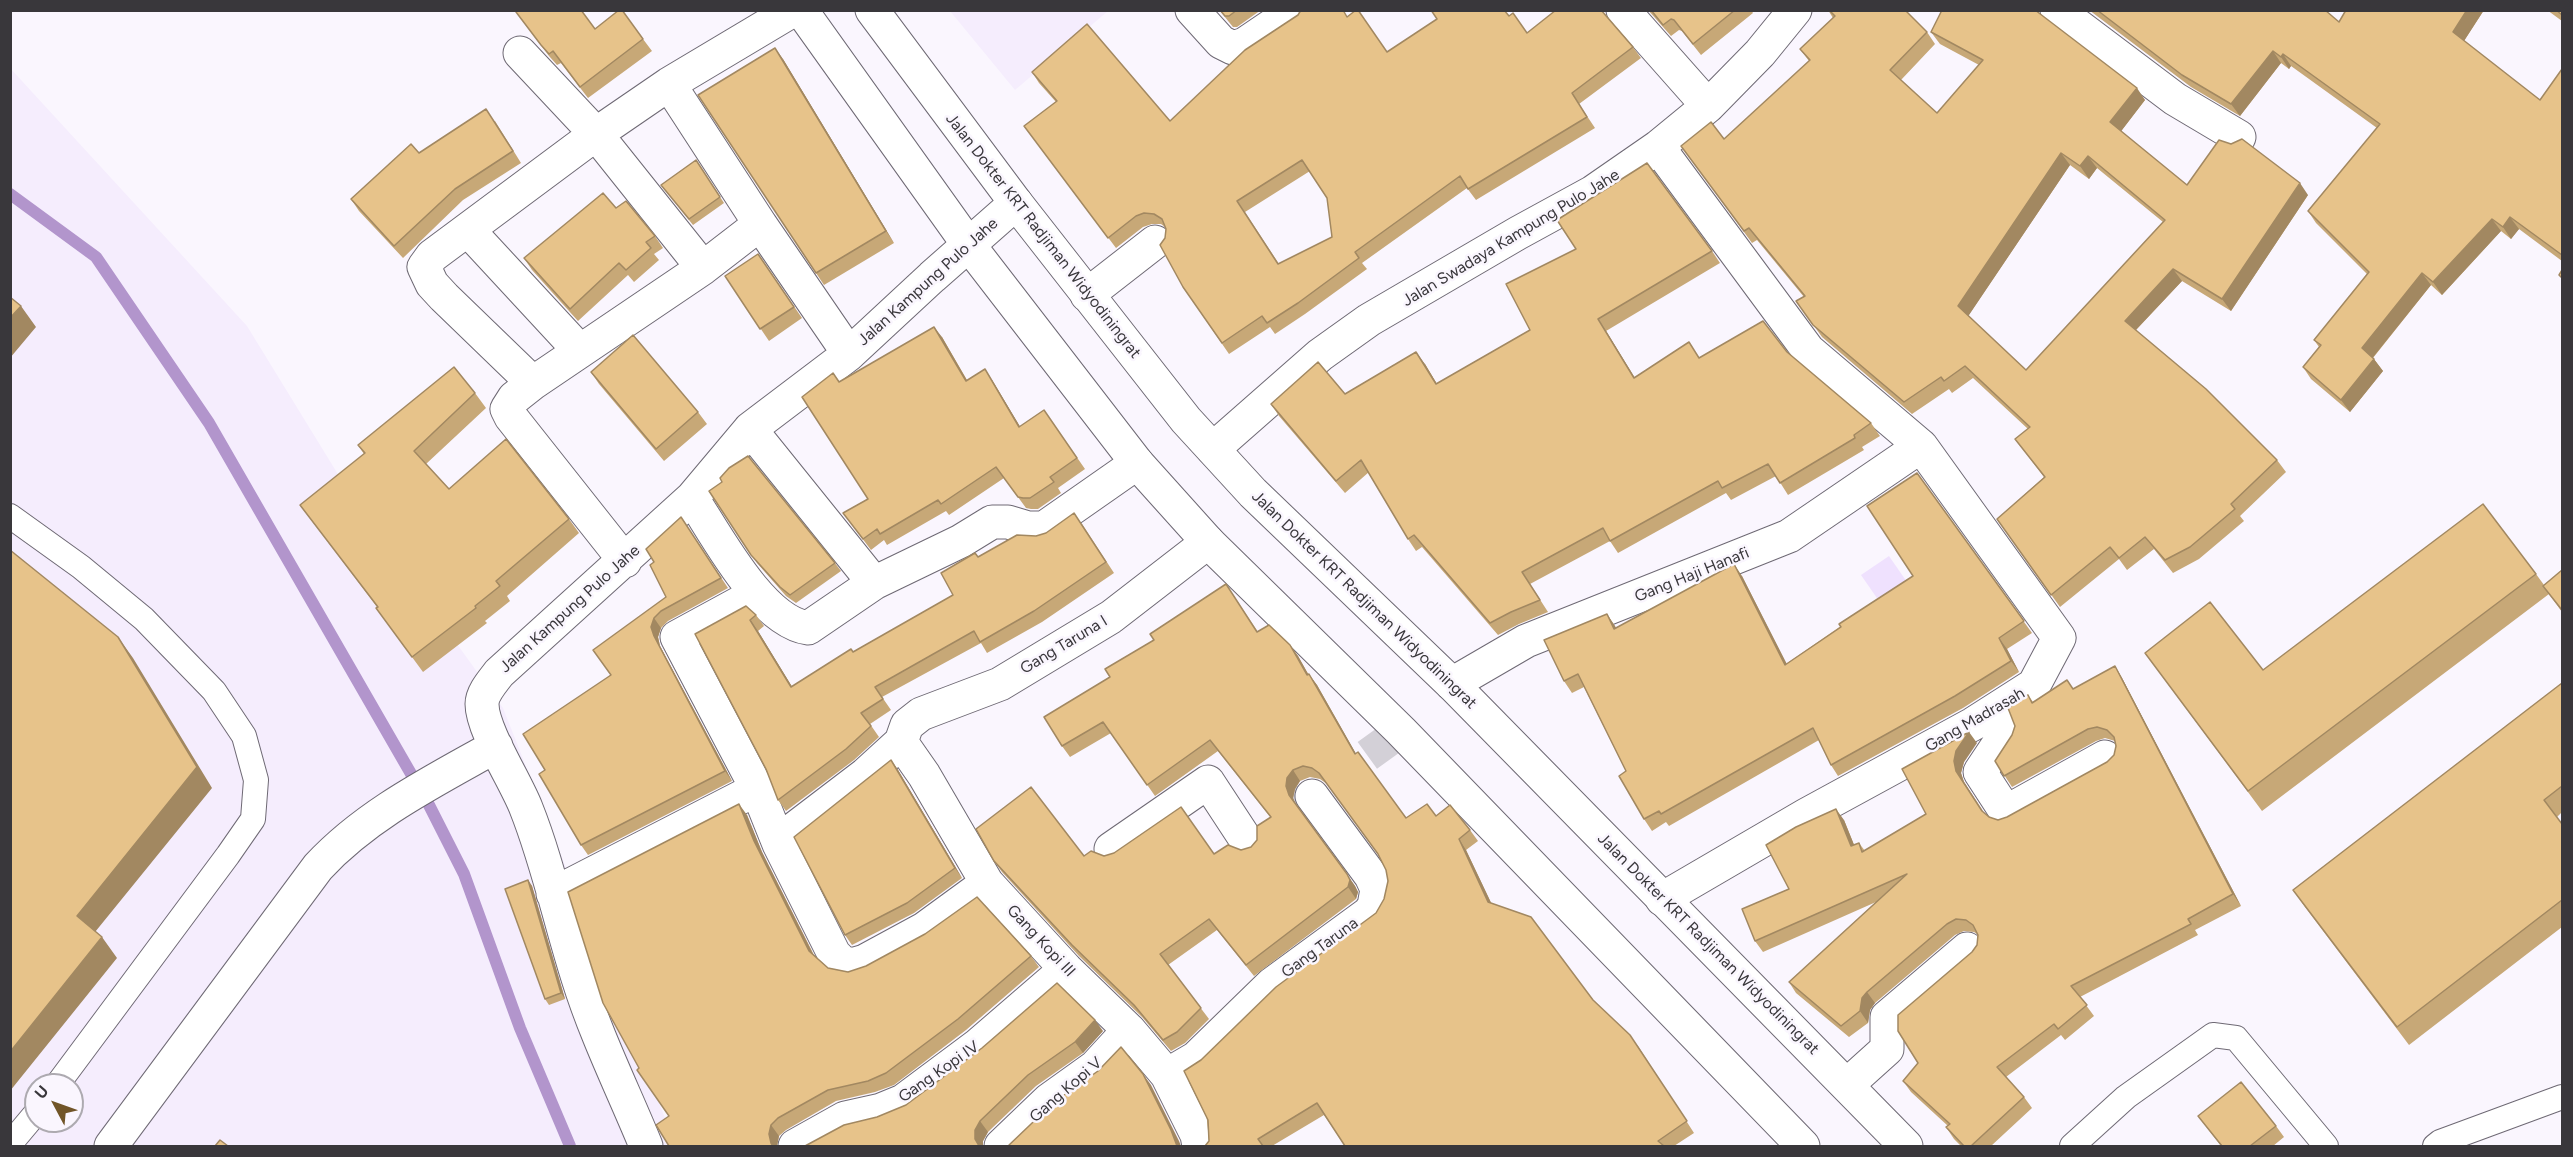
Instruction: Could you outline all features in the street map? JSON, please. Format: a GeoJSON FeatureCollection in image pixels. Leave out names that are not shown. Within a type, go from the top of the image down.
{"type":"FeatureCollection","features":[{"type":"Feature","properties":{"kind":"street"},"geometry":{"type":"LineString","coordinates":[[533,383],[444,297],[432,284],[424,267],[432,256],[596,134],[669,84],[793,10]]}},
{"type":"Feature","properties":{"kind":"street"},"geometry":{"type":"LineString","coordinates":[[801,10],[969,244],[1137,463],[1208,542],[1401,731],[1803,1146]]}},
{"type":"Feature","properties":{"kind":"street","name":"Jalan Dokter KRT Radjiman Widyodiningrat"},"geometry":{"type":"LineString","coordinates":[[872,10],[1016,203],[1186,420],[1253,493],[1452,684],[1906,1146]]}},
{"type":"Feature","properties":{"kind":"street"},"geometry":{"type":"LineString","coordinates":[[1192,10],[1221,42],[1233,48],[1245,44],[1295,10]]}},
{"type":"Feature","properties":{"kind":"street"},"geometry":{"type":"LineString","coordinates":[[1623,10],[1708,106]]}},
{"type":"Feature","properties":{"kind":"street","name":"Jalan Swadaya Kampung Pulo Jahe"},"geometry":{"type":"LineString","coordinates":[[1213,449],[1320,355],[1369,320],[1518,232],[1593,192],[1658,147],[1708,106],[1760,53],[1795,10]]}},
{"type":"Feature","properties":{"kind":"street"},"geometry":{"type":"LineString","coordinates":[[2057,10],[2175,99],[2239,137]]}},
{"type":"Feature","properties":{"kind":"street"},"geometry":{"type":"LineString","coordinates":[[520,53],[596,134],[703,268]]}},
{"type":"Feature","properties":{"kind":"street"},"geometry":{"type":"LineString","coordinates":[[669,84],[760,224],[849,354]]}},
{"type":"Feature","properties":{"kind":"street"},"geometry":{"type":"LineString","coordinates":[[1658,147],[1808,350],[1921,446]]}},
{"type":"Feature","properties":{"kind":"street","name":"Jalan Kampung Pulo Jahe"},"geometry":{"type":"LineString","coordinates":[[645,1146],[582,989],[526,808],[483,753],[482,703],[488,687],[499,673],[692,498],[750,429],[849,354],[1016,203]]}},
{"type":"Feature","properties":{"kind":"street"},"geometry":{"type":"LineString","coordinates":[[625,561],[510,417],[507,409],[514,398],[533,383],[703,268],[760,224]]}},
{"type":"Feature","properties":{"kind":"street"},"geometry":{"type":"LineString","coordinates":[[468,230],[580,351]]}},
{"type":"Feature","properties":{"kind":"street"},"geometry":{"type":"LineString","coordinates":[[1088,295],[1155,242]]}},
{"type":"Feature","properties":{"kind":"street"},"geometry":{"type":"LineString","coordinates":[[750,429],[874,583]]}},
{"type":"Feature","properties":{"kind":"street","name":"Gang Haji Hanafi"},"geometry":{"type":"LineString","coordinates":[[1452,684],[1526,641],[1790,536],[1921,446]]}},
{"type":"Feature","properties":{"kind":"street","name":"Gang Madrasah"},"geometry":{"type":"LineString","coordinates":[[1662,898],[1806,814],[1991,713],[2034,685],[2059,638],[1921,446]]}},
{"type":"Feature","properties":{"kind":"street"},"geometry":{"type":"LineString","coordinates":[[692,498],[756,594],[783,619],[796,626],[808,627],[874,583],[961,541],[992,522],[1008,522],[1028,528],[1044,528],[1137,463]]}},
{"type":"Feature","properties":{"kind":"street","name":"Gang Taruna I"},"geometry":{"type":"LineString","coordinates":[[779,844],[790,832],[866,774],[921,714],[1000,684],[1111,617],[1208,542]]}},
{"type":"Feature","properties":{"kind":"street"},"geometry":{"type":"LineString","coordinates":[[756,594],[676,637],[757,789],[779,844],[834,954],[842,962],[851,965],[865,961],[924,930],[987,883]]}},
{"type":"Feature","properties":{"kind":"street"},"geometry":{"type":"LineString","coordinates":[[1991,713],[2004,736],[1980,772],[2006,812],[2105,757]]}},
{"type":"Feature","properties":{"kind":"street","name":"Gang Kopi III"},"geometry":{"type":"LineString","coordinates":[[904,734],[924,775],[987,883],[1066,969],[1129,1030],[1167,1075],[1197,1135],[1199,1146]]}},
{"type":"Feature","properties":{"kind":"street"},"geometry":{"type":"LineString","coordinates":[[111,1146],[318,867],[339,844],[365,824],[483,753]]}},
{"type":"Feature","properties":{"kind":"street"},"geometry":{"type":"LineString","coordinates":[[1111,849],[1208,782],[1248,843]]}},
{"type":"Feature","properties":{"kind":"street"},"geometry":{"type":"LineString","coordinates":[[553,894],[757,789]]}},
{"type":"Feature","properties":{"kind":"street","name":"Gang Taruna"},"geometry":{"type":"LineString","coordinates":[[1167,1075],[1196,1058],[1272,984],[1359,920],[1374,906],[1377,889],[1371,876],[1312,796]]}},
{"type":"Feature","properties":{"kind":"street"},"geometry":{"type":"LineString","coordinates":[[1847,1085],[1887,1049],[1887,1017],[1968,949]]}},
{"type":"Feature","properties":{"kind":"street","name":"Gang Kopi IV"},"geometry":{"type":"LineString","coordinates":[[795,1146],[845,1118],[881,1110],[903,1101],[978,1046],[1066,969]]}},
{"type":"Feature","properties":{"kind":"street","name":"Gang Kopi V"},"geometry":{"type":"LineString","coordinates":[[1001,1146],[1021,1130],[1049,1100],[1095,1067],[1129,1030]]}},
{"type":"Feature","properties":{"kind":"lane"},"geometry":{"type":"LineString","coordinates":[[10,516],[81,567],[144,619],[214,691],[244,736],[256,780],[253,819],[66,1073]]}},
{"type":"Feature","properties":{"kind":"lane"},"geometry":{"type":"LineString","coordinates":[[2072,1146],[2126,1097],[2214,1035],[2236,1038],[2326,1146]]}},
{"type":"Feature","properties":{"kind":"lane"},"geometry":{"type":"LineString","coordinates":[[2435,1146],[2440,1142],[2562,1097]]}},
{"type":"Feature","properties":{"kind":"lane"},"geometry":{"type":"LineString","coordinates":[[10,1144],[24,1127]]}},
{"type":"Feature","properties":{"kind":"shaded area"},"geometry":{"type":"Polygon","coordinates":[[[950,11],[1108,11],[1015,90],[950,11]]]}},
{"type":"Feature","properties":{"kind":"shaded area"},"geometry":{"type":"Polygon","coordinates":[[[10,68],[247,326],[355,502],[503,708],[676,1146],[11,1146],[10,68]]]}},
{"type":"Feature","properties":{"kind":"shaded area"},"geometry":{"type":"Polygon","coordinates":[[[1889,556],[1956,653],[1928,672],[1861,575],[1889,556]]]}},
{"type":"Feature","properties":{"kind":"building"},"geometry":{"type":"Polygon","coordinates":[[[518,10],[581,10],[595,29],[622,10],[643,39],[580,87],[553,51],[549,54],[541,45],[516,12],[518,10]]]}},
{"type":"Feature","properties":{"kind":"building"},"geometry":{"type":"Polygon","coordinates":[[[1220,10],[1237,10],[1225,16],[1220,10]]]}},
{"type":"Feature","properties":{"kind":"building"},"geometry":{"type":"Polygon","coordinates":[[[1301,10],[1343,10],[1347,17],[1358,10],[1387,52],[1437,19],[1431,10],[1504,10],[1509,16],[1513,13],[1527,33],[1556,10],[1601,10],[1633,47],[1572,93],[1587,117],[1468,189],[1460,176],[1355,252],[1359,258],[1298,303],[1267,323],[1262,316],[1222,343],[1183,287],[1160,245],[1165,238],[1166,229],[1162,219],[1154,214],[1144,213],[1136,216],[1108,238],[1024,126],[1057,101],[1032,72],[1087,24],[1170,121],[1245,50],[1298,15],[1301,10]],[[1302,160],[1237,201],[1278,264],[1332,237],[1327,198],[1302,160]]]}},
{"type":"Feature","properties":{"kind":"building"},"geometry":{"type":"Polygon","coordinates":[[[1651,10],[1735,10],[1693,44],[1674,20],[1671,19],[1663,25],[1651,10]]]}},
{"type":"Feature","properties":{"kind":"building"},"geometry":{"type":"Polygon","coordinates":[[[1829,10],[1905,10],[1927,32],[1890,70],[1937,113],[1983,60],[1931,32],[1942,10],[2035,10],[2137,88],[2110,122],[2187,185],[2219,140],[2231,144],[2242,139],[2300,183],[2222,299],[2173,269],[2125,321],[2206,389],[2277,460],[2231,504],[2235,509],[2190,547],[2165,560],[2145,537],[2119,558],[2110,547],[2051,595],[1997,519],[2045,477],[2015,439],[2030,427],[1965,366],[1944,381],[1941,377],[1904,402],[1813,325],[1796,301],[1805,296],[1749,228],[1744,231],[1681,146],[1711,122],[1724,139],[1810,60],[1800,49],[1835,16],[1829,10]],[[2061,153],[1958,306],[2026,370],[2165,220],[2088,156],[2080,166],[2061,153]]]}},
{"type":"Feature","properties":{"kind":"building"},"geometry":{"type":"Polygon","coordinates":[[[2097,10],[2325,10],[2339,22],[2346,10],[2467,10],[2453,32],[2540,100],[2562,69],[2562,255],[2510,217],[2503,227],[2492,219],[2433,282],[2422,273],[2362,348],[2374,359],[2341,400],[2303,367],[2321,345],[2314,340],[2369,272],[2308,211],[2380,124],[2283,54],[2281,57],[2273,51],[2231,104],[2182,75],[2097,10]]]}},
{"type":"Feature","properties":{"kind":"building"},"geometry":{"type":"Polygon","coordinates":[[[775,48],[886,231],[816,273],[698,95],[775,48]]]}},
{"type":"Feature","properties":{"kind":"building"},"geometry":{"type":"Polygon","coordinates":[[[486,109],[513,151],[455,189],[394,246],[351,199],[411,144],[419,153],[486,109]]]}},
{"type":"Feature","properties":{"kind":"building"},"geometry":{"type":"Polygon","coordinates":[[[696,160],[720,197],[689,219],[661,185],[696,160]]]}},
{"type":"Feature","properties":{"kind":"building"},"geometry":{"type":"Polygon","coordinates":[[[1647,163],[1712,251],[1598,319],[1634,378],[1689,342],[1699,358],[1763,321],[1787,352],[1871,423],[1854,435],[1855,438],[1780,483],[1768,464],[1722,488],[1718,481],[1610,541],[1603,528],[1522,572],[1540,600],[1490,623],[1414,535],[1408,539],[1361,460],[1336,481],[1271,404],[1318,362],[1345,394],[1416,352],[1436,384],[1530,330],[1506,284],[1576,249],[1557,220],[1647,163]]]}},
{"type":"Feature","properties":{"kind":"building"},"geometry":{"type":"Polygon","coordinates":[[[603,193],[616,208],[626,201],[655,236],[646,242],[651,248],[626,270],[619,263],[570,309],[524,258],[603,193]]]}},
{"type":"Feature","properties":{"kind":"building"},"geometry":{"type":"Polygon","coordinates":[[[758,254],[794,307],[760,329],[725,276],[758,254]]]}},
{"type":"Feature","properties":{"kind":"building"},"geometry":{"type":"Polygon","coordinates":[[[10,297],[21,306],[10,318],[10,297]]]}},
{"type":"Feature","properties":{"kind":"building"},"geometry":{"type":"Polygon","coordinates":[[[934,327],[966,381],[985,369],[1019,427],[1044,410],[1077,458],[1050,477],[1054,482],[1030,498],[1018,497],[996,467],[941,504],[938,500],[880,534],[877,529],[863,539],[843,513],[868,499],[802,397],[833,373],[839,382],[934,327]]]}},
{"type":"Feature","properties":{"kind":"building"},"geometry":{"type":"Polygon","coordinates":[[[633,335],[698,412],[656,449],[591,372],[633,335]]]}},
{"type":"Feature","properties":{"kind":"building"},"geometry":{"type":"Polygon","coordinates":[[[454,367],[475,393],[414,451],[449,489],[506,439],[569,519],[496,581],[500,586],[475,606],[476,608],[412,657],[376,608],[378,607],[300,505],[365,453],[358,445],[454,367]]]}},
{"type":"Feature","properties":{"kind":"building"},"geometry":{"type":"Polygon","coordinates":[[[748,456],[835,563],[790,595],[751,555],[709,491],[722,482],[720,478],[729,468],[748,456]]]}},
{"type":"Feature","properties":{"kind":"building"},"geometry":{"type":"Polygon","coordinates":[[[1917,473],[2024,621],[1999,638],[2011,661],[1955,696],[1831,765],[1813,728],[1661,814],[1659,811],[1644,819],[1619,776],[1626,771],[1578,674],[1564,681],[1544,640],[1607,614],[1614,629],[1734,564],[1785,665],[1841,627],[1839,624],[1913,576],[1867,506],[1917,473]]]}},
{"type":"Feature","properties":{"kind":"building"},"geometry":{"type":"Polygon","coordinates":[[[2483,504],[2536,574],[2248,791],[2145,653],[2210,602],[2263,670],[2483,504]]]}},
{"type":"Feature","properties":{"kind":"building"},"geometry":{"type":"Polygon","coordinates":[[[1074,513],[1106,562],[1034,611],[980,642],[974,631],[875,687],[883,699],[861,713],[871,726],[846,749],[778,800],[766,769],[695,634],[746,606],[756,615],[750,620],[791,687],[851,649],[853,652],[953,595],[941,573],[975,553],[978,557],[1017,535],[1036,536],[1046,533],[1074,513]]]}},
{"type":"Feature","properties":{"kind":"building"},"geometry":{"type":"Polygon","coordinates":[[[681,517],[721,578],[661,611],[654,618],[651,627],[725,771],[581,845],[539,774],[545,770],[523,734],[611,675],[593,650],[666,597],[650,565],[654,562],[646,549],[681,517]]]}},
{"type":"Feature","properties":{"kind":"building"},"geometry":{"type":"Polygon","coordinates":[[[10,550],[118,637],[197,767],[77,916],[102,937],[10,1052],[10,550]]]}},
{"type":"Feature","properties":{"kind":"building"},"geometry":{"type":"Polygon","coordinates":[[[2562,570],[2562,610],[2543,586],[2562,570]]]}},
{"type":"Feature","properties":{"kind":"building"},"geometry":{"type":"Polygon","coordinates":[[[1226,584],[1257,632],[1269,625],[1290,645],[1355,754],[1358,752],[1406,818],[1427,804],[1436,816],[1450,805],[1470,830],[1459,839],[1488,902],[1531,917],[1593,1000],[1630,1035],[1687,1121],[1658,1141],[1664,1146],[1345,1146],[1317,1103],[1258,1139],[1263,1146],[1205,1146],[1209,1141],[1208,1120],[1184,1071],[1201,1060],[1276,987],[1376,913],[1384,899],[1388,881],[1386,870],[1378,854],[1319,773],[1303,766],[1293,770],[1287,778],[1286,786],[1289,795],[1347,874],[1350,880],[1348,887],[1246,965],[1209,919],[1160,954],[1201,1008],[1177,1032],[1163,1040],[1134,1005],[1072,945],[994,861],[976,829],[1031,787],[1084,856],[1091,851],[1104,856],[1114,853],[1181,807],[1214,854],[1228,845],[1241,850],[1251,847],[1257,840],[1257,826],[1271,817],[1210,740],[1147,785],[1103,722],[1062,746],[1044,717],[1110,677],[1105,669],[1154,640],[1150,634],[1226,584]]]}},
{"type":"Feature","properties":{"kind":"building"},"geometry":{"type":"Polygon","coordinates":[[[2115,666],[2233,894],[2188,919],[2191,924],[2071,986],[2087,1005],[2058,1029],[2054,1024],[1997,1067],[2024,1097],[1971,1146],[1964,1146],[1946,1127],[1950,1124],[1903,1081],[1918,1063],[1898,1031],[1898,1015],[1972,952],[1977,945],[1978,935],[1973,925],[1966,920],[1956,919],[1947,924],[1867,992],[1862,998],[1860,1011],[1841,1026],[1789,982],[1907,874],[1755,941],[1742,909],[1789,889],[1766,845],[1796,827],[1836,809],[1851,846],[1859,843],[1862,852],[1926,814],[1902,769],[1969,732],[1956,751],[1954,761],[1956,771],[1982,811],[1998,820],[2107,762],[2114,755],[2116,746],[2114,737],[2107,730],[2097,727],[2088,729],[2004,776],[1995,761],[2012,735],[2015,726],[2008,708],[2028,695],[2032,703],[2067,680],[2073,689],[2115,666]]]}},
{"type":"Feature","properties":{"kind":"building"},"geometry":{"type":"Polygon","coordinates":[[[2562,683],[2562,786],[2544,800],[2562,824],[2562,900],[2397,1027],[2293,890],[2562,683]]]}},
{"type":"Feature","properties":{"kind":"building"},"geometry":{"type":"Polygon","coordinates":[[[891,760],[955,868],[907,903],[845,935],[794,837],[891,760]]]}},
{"type":"Feature","properties":{"kind":"building"},"geometry":{"type":"Polygon","coordinates":[[[739,804],[754,841],[809,951],[828,968],[848,972],[866,966],[925,934],[977,897],[1031,956],[958,1019],[886,1073],[868,1081],[828,1090],[778,1118],[771,1125],[769,1134],[773,1146],[669,1146],[656,1125],[669,1116],[637,1070],[639,1068],[603,1003],[568,892],[739,804]]]}},
{"type":"Feature","properties":{"kind":"building"},"geometry":{"type":"Polygon","coordinates":[[[528,880],[561,993],[545,999],[505,889],[528,880]]]}},
{"type":"Feature","properties":{"kind":"building"},"geometry":{"type":"Polygon","coordinates":[[[1057,983],[1095,1020],[1075,1042],[1028,1075],[980,1121],[975,1130],[975,1139],[979,1146],[805,1146],[844,1125],[877,1117],[906,1105],[982,1048],[1057,983]]]}},
{"type":"Feature","properties":{"kind":"building"},"geometry":{"type":"Polygon","coordinates":[[[1121,1047],[1143,1074],[1177,1146],[1008,1146],[1053,1103],[1098,1071],[1121,1047]]]}},
{"type":"Feature","properties":{"kind":"building"},"geometry":{"type":"Polygon","coordinates":[[[2241,1082],[2276,1126],[2250,1146],[2222,1146],[2198,1116],[2241,1082]]]}},
{"type":"Feature","properties":{"kind":"building"},"geometry":{"type":"Polygon","coordinates":[[[220,1140],[228,1146],[215,1146],[220,1140]]]}},
{"type":"Feature","properties":{"kind":"waterway"},"geometry":{"type":"LineString","coordinates":[[10,194],[96,257],[209,423],[429,805],[464,874],[520,1028],[570,1146]]}},
{"type":"Feature","properties":{"kind":"tunnel"},"geometry":{"type":"LineString","coordinates":[[1288,813],[1401,731]]}}]}
